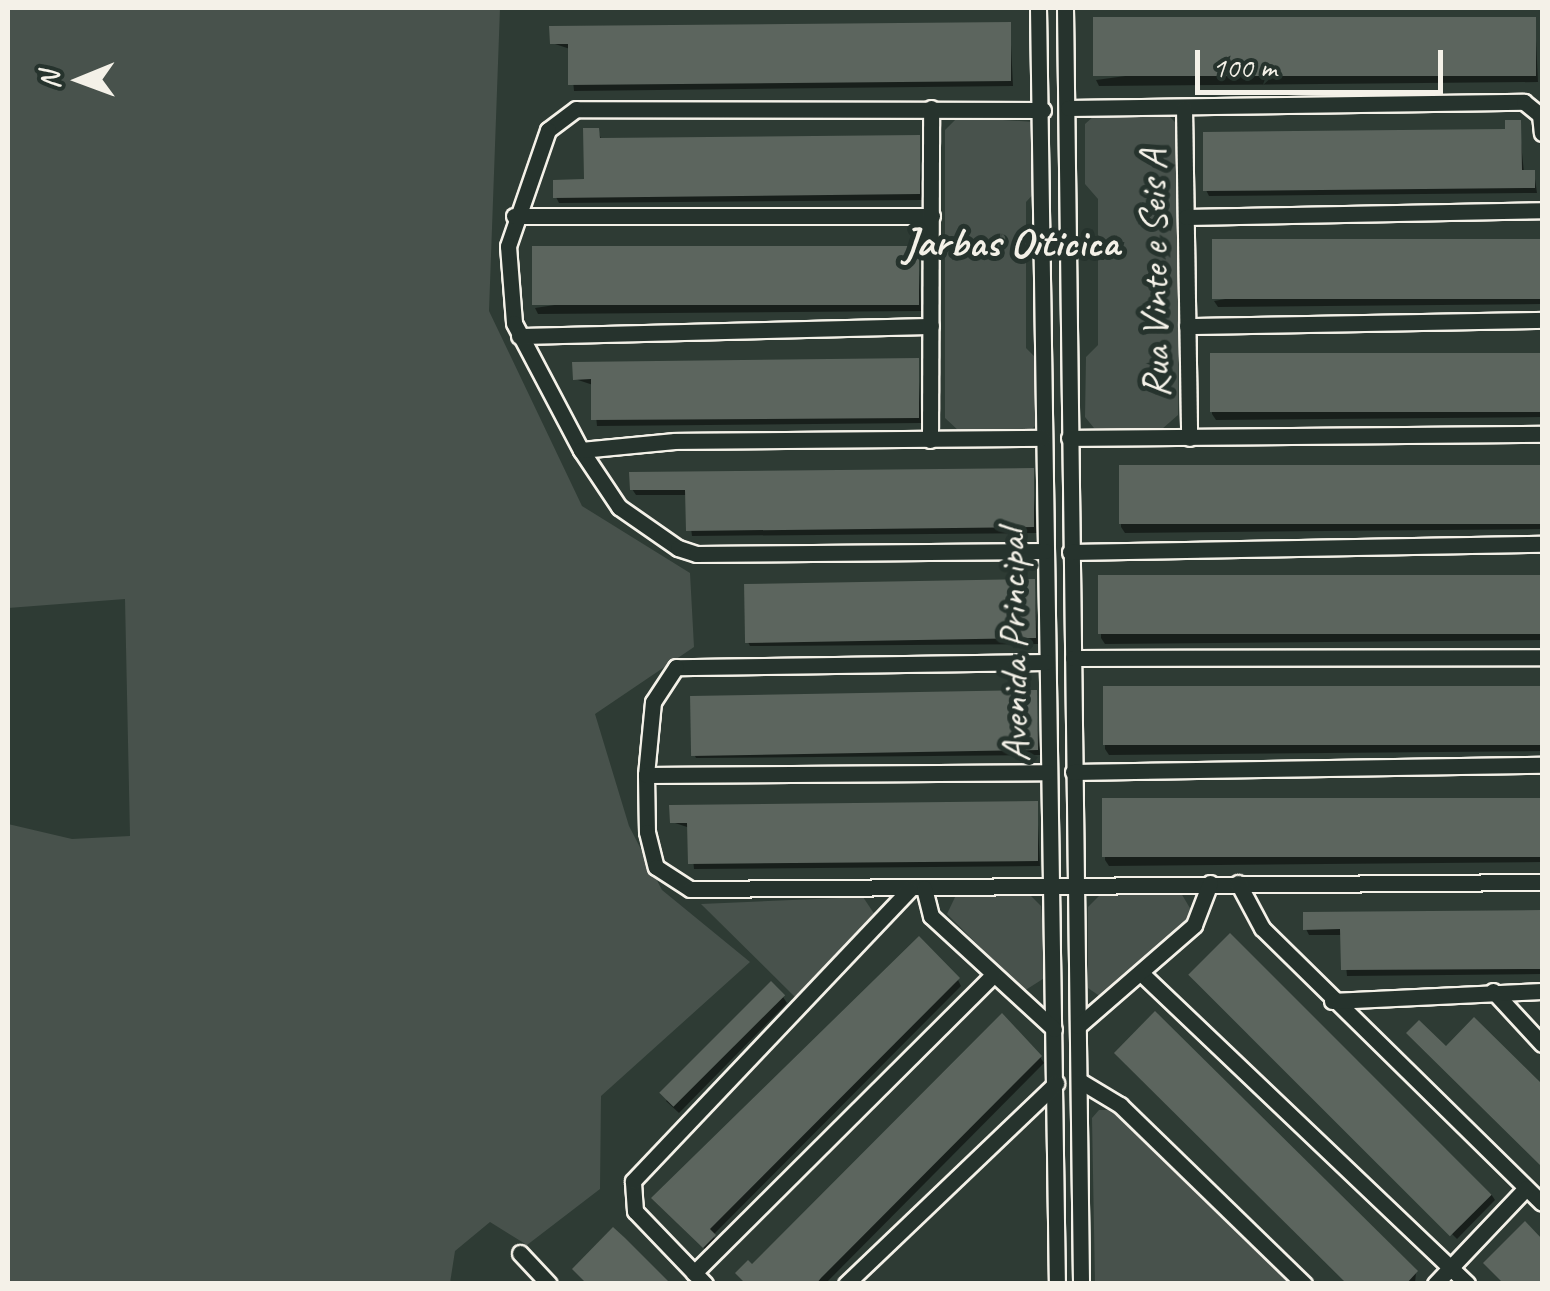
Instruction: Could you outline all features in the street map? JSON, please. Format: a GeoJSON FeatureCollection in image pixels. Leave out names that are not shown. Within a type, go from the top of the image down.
{"type":"FeatureCollection","features":[{"type":"Feature","properties":{"kind":"street","name":"Avenida Principal"},"geometry":{"type":"LineString","coordinates":[[1038,8],[1043,110],[1044,551],[1057,1284]]}},
{"type":"Feature","properties":{"kind":"street","name":"Avenida Principal"},"geometry":{"type":"LineString","coordinates":[[1065,8],[1081,1284]]}},
{"type":"Feature","properties":{"kind":"street"},"geometry":{"type":"LineString","coordinates":[[1068,108],[1534,106],[1542,134]]}},
{"type":"Feature","properties":{"kind":"street"},"geometry":{"type":"LineString","coordinates":[[1043,110],[590,108],[560,116],[548,130],[514,216],[510,300],[519,336],[582,450],[619,507],[696,554],[1044,551]]}},
{"type":"Feature","properties":{"kind":"street"},"geometry":{"type":"LineString","coordinates":[[930,440],[931,108]]}},
{"type":"Feature","properties":{"kind":"street","name":"Rua Vinte e Seis A"},"geometry":{"type":"LineString","coordinates":[[1184,108],[1189,438]]}},
{"type":"Feature","properties":{"kind":"street"},"geometry":{"type":"LineString","coordinates":[[1186,217],[1542,210]]}},
{"type":"Feature","properties":{"kind":"street"},"geometry":{"type":"LineString","coordinates":[[514,216],[932,216]]}},
{"type":"Feature","properties":{"kind":"street"},"geometry":{"type":"LineString","coordinates":[[1043,274],[1068,274]]}},
{"type":"Feature","properties":{"kind":"street"},"geometry":{"type":"LineString","coordinates":[[1187,326],[1542,320]]}},
{"type":"Feature","properties":{"kind":"street"},"geometry":{"type":"LineString","coordinates":[[519,336],[932,326]]}},
{"type":"Feature","properties":{"kind":"street"},"geometry":{"type":"LineString","coordinates":[[1069,438],[1542,434]]}},
{"type":"Feature","properties":{"kind":"street"},"geometry":{"type":"LineString","coordinates":[[582,450],[640,442],[1043,438]]}},
{"type":"Feature","properties":{"kind":"street"},"geometry":{"type":"LineString","coordinates":[[1070,552],[1542,544]]}},
{"type":"Feature","properties":{"kind":"street"},"geometry":{"type":"LineString","coordinates":[[1073,658],[1542,657]]}},
{"type":"Feature","properties":{"kind":"street"},"geometry":{"type":"LineString","coordinates":[[1046,662],[686,664],[660,683],[646,774],[650,854],[676,885],[917,888],[1542,882]]}},
{"type":"Feature","properties":{"kind":"street"},"geometry":{"type":"LineString","coordinates":[[1074,772],[1542,765]]}},
{"type":"Feature","properties":{"kind":"street"},"geometry":{"type":"LineString","coordinates":[[646,774],[1047,772]]}},
{"type":"Feature","properties":{"kind":"street"},"geometry":{"type":"LineString","coordinates":[[1078,1026],[1194,925],[1210,883]]}},
{"type":"Feature","properties":{"kind":"street"},"geometry":{"type":"LineString","coordinates":[[1238,883],[1262,928],[1542,1202]]}},
{"type":"Feature","properties":{"kind":"street"},"geometry":{"type":"LineString","coordinates":[[917,888],[931,916],[1054,1029]]}},
{"type":"Feature","properties":{"kind":"street"},"geometry":{"type":"LineString","coordinates":[[917,888],[632,1181],[635,1210],[700,1278],[992,975]]}},
{"type":"Feature","properties":{"kind":"street"},"geometry":{"type":"LineString","coordinates":[[1142,974],[1467,1284]]}},
{"type":"Feature","properties":{"kind":"street"},"geometry":{"type":"LineString","coordinates":[[1332,1000],[1542,991]]}},
{"type":"Feature","properties":{"kind":"street"},"geometry":{"type":"LineString","coordinates":[[1493,992],[1542,1044]]}},
{"type":"Feature","properties":{"kind":"street"},"geometry":{"type":"LineString","coordinates":[[1080,1081],[1120,1105],[1304,1284]]}},
{"type":"Feature","properties":{"kind":"street"},"geometry":{"type":"LineString","coordinates":[[846,1284],[1056,1082]]}},
{"type":"Feature","properties":{"kind":"street"},"geometry":{"type":"LineString","coordinates":[[1435,1284],[1526,1188]]}},
{"type":"Feature","properties":{"kind":"street"},"geometry":{"type":"LineString","coordinates":[[520,1253],[549,1284]]}},
{"type":"Feature","properties":{"kind":"shaded area"},"geometry":{"type":"Polygon","coordinates":[[[8,8],[500,8],[489,311],[582,506],[690,573],[694,647],[595,714],[629,826],[662,890],[750,962],[601,1096],[600,1189],[527,1245],[490,1222],[455,1251],[450,1283],[8,1283],[8,824],[72,839],[130,836],[125,599],[8,608],[8,8]]]}},
{"type":"Feature","properties":{"kind":"shaded area"},"geometry":{"type":"Polygon","coordinates":[[[1095,115],[1168,115],[1181,128],[1178,415],[1162,429],[1094,428],[1085,417],[1086,357],[1098,345],[1098,199],[1085,184],[1085,124],[1095,115]]]}},
{"type":"Feature","properties":{"kind":"shaded area"},"geometry":{"type":"Polygon","coordinates":[[[958,117],[1035,122],[1040,187],[1026,202],[1026,348],[1038,360],[1037,424],[1029,432],[960,432],[945,418],[945,130],[958,117]]]}},
{"type":"Feature","properties":{"kind":"shaded area"},"geometry":{"type":"Polygon","coordinates":[[[1027,892],[1041,906],[1046,977],[1024,991],[947,914],[957,893],[1027,892]]]}},
{"type":"Feature","properties":{"kind":"shaded area"},"geometry":{"type":"Polygon","coordinates":[[[1102,893],[1181,893],[1194,915],[1101,997],[1088,988],[1088,907],[1102,893]]]}},
{"type":"Feature","properties":{"kind":"shaded area"},"geometry":{"type":"Polygon","coordinates":[[[863,897],[875,915],[796,998],[701,904],[863,897]]]}},
{"type":"Feature","properties":{"kind":"shaded area"},"geometry":{"type":"Polygon","coordinates":[[[1099,1110],[1115,1110],[1293,1283],[1095,1283],[1092,1118],[1099,1110]]]}},
{"type":"Feature","properties":{"kind":"building"},"geometry":{"type":"Polygon","coordinates":[[[1093,17],[1536,17],[1536,76],[1093,76],[1093,17]]]}},
{"type":"Feature","properties":{"kind":"building"},"geometry":{"type":"Polygon","coordinates":[[[1011,22],[1011,81],[568,85],[568,44],[550,44],[549,26],[1011,22]]]}},
{"type":"Feature","properties":{"kind":"building"},"geometry":{"type":"Polygon","coordinates":[[[1505,120],[1521,120],[1522,170],[1535,170],[1535,188],[1203,191],[1203,132],[1505,129],[1505,120]]]}},
{"type":"Feature","properties":{"kind":"building"},"geometry":{"type":"Polygon","coordinates":[[[583,128],[599,128],[600,138],[920,135],[920,194],[553,198],[553,180],[584,179],[583,128]]]}},
{"type":"Feature","properties":{"kind":"building"},"geometry":{"type":"Polygon","coordinates":[[[1212,239],[1542,239],[1542,299],[1212,299],[1212,239]]]}},
{"type":"Feature","properties":{"kind":"building"},"geometry":{"type":"Polygon","coordinates":[[[532,246],[919,246],[919,305],[532,305],[532,246]]]}},
{"type":"Feature","properties":{"kind":"building"},"geometry":{"type":"Polygon","coordinates":[[[1210,353],[1541,353],[1541,412],[1210,412],[1210,353]]]}},
{"type":"Feature","properties":{"kind":"building"},"geometry":{"type":"Polygon","coordinates":[[[919,358],[919,418],[591,420],[591,379],[573,380],[572,362],[919,358]]]}},
{"type":"Feature","properties":{"kind":"building"},"geometry":{"type":"Polygon","coordinates":[[[1119,465],[1542,465],[1542,524],[1119,524],[1119,465]]]}},
{"type":"Feature","properties":{"kind":"building"},"geometry":{"type":"Polygon","coordinates":[[[1034,468],[1034,527],[686,531],[685,490],[630,490],[629,472],[1034,468]]]}},
{"type":"Feature","properties":{"kind":"building"},"geometry":{"type":"Polygon","coordinates":[[[1098,575],[1542,575],[1542,634],[1098,634],[1098,575]]]}},
{"type":"Feature","properties":{"kind":"building"},"geometry":{"type":"Polygon","coordinates":[[[1035,579],[1036,638],[745,643],[744,584],[1035,579]]]}},
{"type":"Feature","properties":{"kind":"building"},"geometry":{"type":"Polygon","coordinates":[[[1103,686],[1542,686],[1542,745],[1103,745],[1103,686]]]}},
{"type":"Feature","properties":{"kind":"building"},"geometry":{"type":"Polygon","coordinates":[[[1037,690],[1038,750],[691,756],[690,696],[1037,690]]]}},
{"type":"Feature","properties":{"kind":"building"},"geometry":{"type":"Polygon","coordinates":[[[1102,798],[1542,798],[1542,857],[1102,857],[1102,798]]]}},
{"type":"Feature","properties":{"kind":"building"},"geometry":{"type":"Polygon","coordinates":[[[1038,801],[1038,861],[688,864],[687,823],[670,823],[669,805],[1038,801]]]}},
{"type":"Feature","properties":{"kind":"building"},"geometry":{"type":"Polygon","coordinates":[[[1542,910],[1542,969],[1341,970],[1340,929],[1303,930],[1303,912],[1542,910]]]}},
{"type":"Feature","properties":{"kind":"building"},"geometry":{"type":"Polygon","coordinates":[[[1230,933],[1492,1195],[1450,1236],[1188,975],[1230,933]]]}},
{"type":"Feature","properties":{"kind":"building"},"geometry":{"type":"Polygon","coordinates":[[[919,936],[960,978],[710,1229],[716,1235],[703,1248],[651,1198],[919,936]]]}},
{"type":"Feature","properties":{"kind":"building"},"geometry":{"type":"Polygon","coordinates":[[[771,981],[785,995],[673,1107],[659,1093],[771,981]]]}},
{"type":"Feature","properties":{"kind":"building"},"geometry":{"type":"Polygon","coordinates":[[[1155,1011],[1418,1271],[1406,1284],[1347,1284],[1114,1053],[1155,1011]]]}},
{"type":"Feature","properties":{"kind":"building"},"geometry":{"type":"Polygon","coordinates":[[[1002,1013],[1042,1056],[816,1284],[746,1284],[735,1273],[748,1260],[752,1264],[1002,1013]]]}},
{"type":"Feature","properties":{"kind":"building"},"geometry":{"type":"Polygon","coordinates":[[[1474,1017],[1542,1084],[1542,1167],[1406,1033],[1419,1020],[1446,1046],[1474,1017]]]}},
{"type":"Feature","properties":{"kind":"building"},"geometry":{"type":"Polygon","coordinates":[[[1525,1221],[1542,1239],[1542,1284],[1504,1284],[1483,1263],[1525,1221]]]}},
{"type":"Feature","properties":{"kind":"building"},"geometry":{"type":"Polygon","coordinates":[[[613,1227],[671,1284],[587,1284],[572,1269],[613,1227]]]}},
{"type":"Feature","properties":{"kind":"district","name":"Jarbas Oiticica"},"geometry":{"type":"Point","coordinates":[1011,243]}}]}
